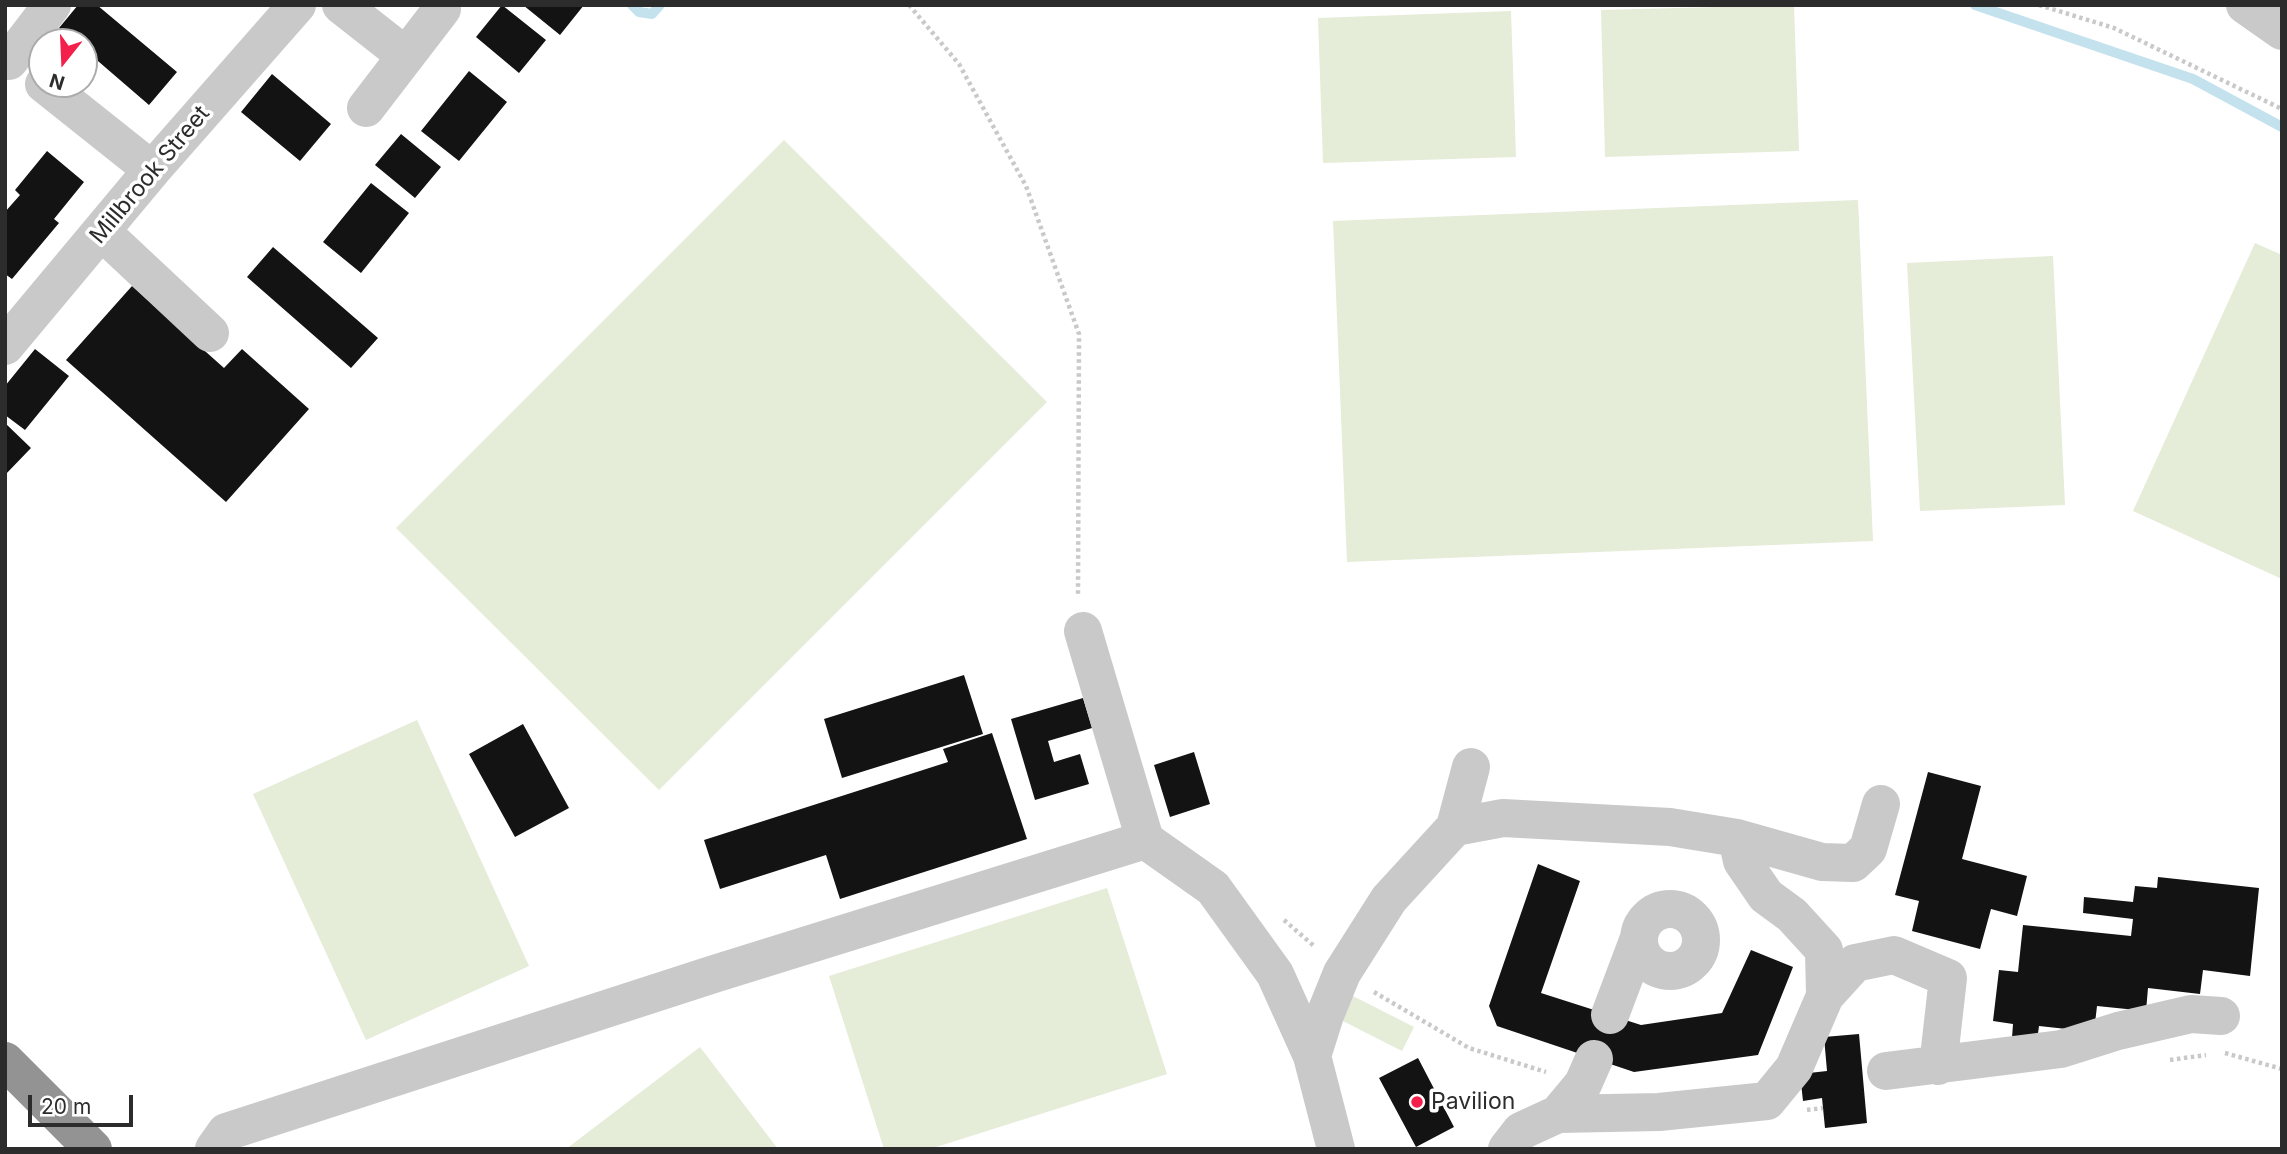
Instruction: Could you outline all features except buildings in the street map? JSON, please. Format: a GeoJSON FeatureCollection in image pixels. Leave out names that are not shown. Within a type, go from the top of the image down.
{"type":"FeatureCollection","features":[{"type":"Feature","properties":{"kind":"highway"},"geometry":{"type":"LineString","coordinates":[[5,1061],[93,1149]]}},
{"type":"Feature","properties":{"kind":"street"},"geometry":{"type":"LineString","coordinates":[[28,73],[7,60],[52,5]]}},
{"type":"Feature","properties":{"kind":"street","name":"Millbrook Street"},"geometry":{"type":"LineString","coordinates":[[5,346],[152,170],[297,5]]}},
{"type":"Feature","properties":{"kind":"street"},"geometry":{"type":"LineString","coordinates":[[341,5],[406,56]]}},
{"type":"Feature","properties":{"kind":"street"},"geometry":{"type":"LineString","coordinates":[[2245,5],[2282,31]]}},
{"type":"Feature","properties":{"kind":"street"},"geometry":{"type":"LineString","coordinates":[[366,108],[442,9]]}},
{"type":"Feature","properties":{"kind":"street"},"geometry":{"type":"LineString","coordinates":[[62,98],[152,170]]}},
{"type":"Feature","properties":{"kind":"street"},"geometry":{"type":"LineString","coordinates":[[101,231],[210,333]]}},
{"type":"Feature","properties":{"kind":"street"},"geometry":{"type":"LineString","coordinates":[[1083,631],[1145,840],[1213,888],[1275,974],[1312,1056],[1336,1149]]}},
{"type":"Feature","properties":{"kind":"street"},"geometry":{"type":"LineString","coordinates":[[1312,1056],[1342,973],[1389,900],[1455,827],[1471,767]]}},
{"type":"Feature","properties":{"kind":"street"},"geometry":{"type":"LineString","coordinates":[[1455,827],[1503,818],[1586,820],[1670,827],[1737,838],[1822,862],[1853,863],[1868,849],[1881,804]]}},
{"type":"Feature","properties":{"kind":"street"},"geometry":{"type":"LineString","coordinates":[[1737,838],[1742,862],[1766,896],[1792,915],[1824,950],[1825,996]]}},
{"type":"Feature","properties":{"kind":"street"},"geometry":{"type":"LineString","coordinates":[[214,1149],[226,1132],[727,970],[1145,840]]}},
{"type":"Feature","properties":{"kind":"street"},"geometry":{"type":"LineString","coordinates":[[1610,1015],[1639,938]]}},
{"type":"Feature","properties":{"kind":"street"},"geometry":{"type":"LineString","coordinates":[[1507,1149],[1521,1130],[1558,1114],[1659,1112],[1767,1101],[1794,1068],[1825,996],[1855,963],[1894,955],[1948,978],[1938,1066]]}},
{"type":"Feature","properties":{"kind":"street"},"geometry":{"type":"LineString","coordinates":[[1886,1071],[2060,1049],[2118,1031],[2191,1014],[2221,1016]]}},
{"type":"Feature","properties":{"kind":"street"},"geometry":{"type":"LineString","coordinates":[[1558,1114],[1589,1071]]}},
{"type":"Feature","properties":{"kind":"path"},"geometry":{"type":"LineString","coordinates":[[909,5],[958,64],[1026,186],[1079,334],[1076,581],[1083,631]]}},
{"type":"Feature","properties":{"kind":"path"},"geometry":{"type":"LineString","coordinates":[[2039,5],[2114,29],[2282,109]]}},
{"type":"Feature","properties":{"kind":"path"},"geometry":{"type":"LineString","coordinates":[[1280,918],[1291,923],[1342,973],[1469,1048],[1589,1071]]}},
{"type":"Feature","properties":{"kind":"path"},"geometry":{"type":"LineString","coordinates":[[1796,1112],[1823,1108]]}},
{"type":"Feature","properties":{"kind":"green space"},"geometry":{"type":"Polygon","coordinates":[[[1794,5],[1799,151],[1605,157],[1601,10],[1794,5]]]}},
{"type":"Feature","properties":{"kind":"green space"},"geometry":{"type":"Polygon","coordinates":[[[1511,11],[1516,157],[1323,163],[1318,18],[1511,11]]]}},
{"type":"Feature","properties":{"kind":"green space"},"geometry":{"type":"Polygon","coordinates":[[[784,140],[1047,402],[659,790],[396,528],[784,140]]]}},
{"type":"Feature","properties":{"kind":"green space"},"geometry":{"type":"Polygon","coordinates":[[[1858,200],[1873,541],[1347,562],[1333,221],[1858,200]]]}},
{"type":"Feature","properties":{"kind":"green space"},"geometry":{"type":"Polygon","coordinates":[[[2255,243],[2282,255],[2282,579],[2133,511],[2255,243]]]}},
{"type":"Feature","properties":{"kind":"green space"},"geometry":{"type":"Polygon","coordinates":[[[2053,256],[2065,505],[1920,511],[1907,263],[2053,256]]]}},
{"type":"Feature","properties":{"kind":"green space"},"geometry":{"type":"Polygon","coordinates":[[[417,720],[529,966],[366,1040],[253,794],[417,720]]]}},
{"type":"Feature","properties":{"kind":"green space"},"geometry":{"type":"Polygon","coordinates":[[[1107,888],[1167,1074],[930,1149],[884,1149],[829,976],[1107,888]]]}},
{"type":"Feature","properties":{"kind":"green space"},"geometry":{"type":"Polygon","coordinates":[[[1349,994],[1414,1027],[1402,1051],[1337,1018],[1349,994]]]}},
{"type":"Feature","properties":{"kind":"green space"},"geometry":{"type":"Polygon","coordinates":[[[700,1047],[778,1149],[566,1149],[700,1047]]]}},
{"type":"Feature","properties":{"kind":"waterway"},"geometry":{"type":"LineString","coordinates":[[632,5],[639,12],[652,14],[660,5]]}},
{"type":"Feature","properties":{"kind":"waterway"},"geometry":{"type":"LineString","coordinates":[[1975,5],[2193,79],[2282,127]]}},
{"type":"Feature","properties":{"kind":"place","name":"Pavilion"},"geometry":{"type":"Point","coordinates":[1417,1102]}}]}
